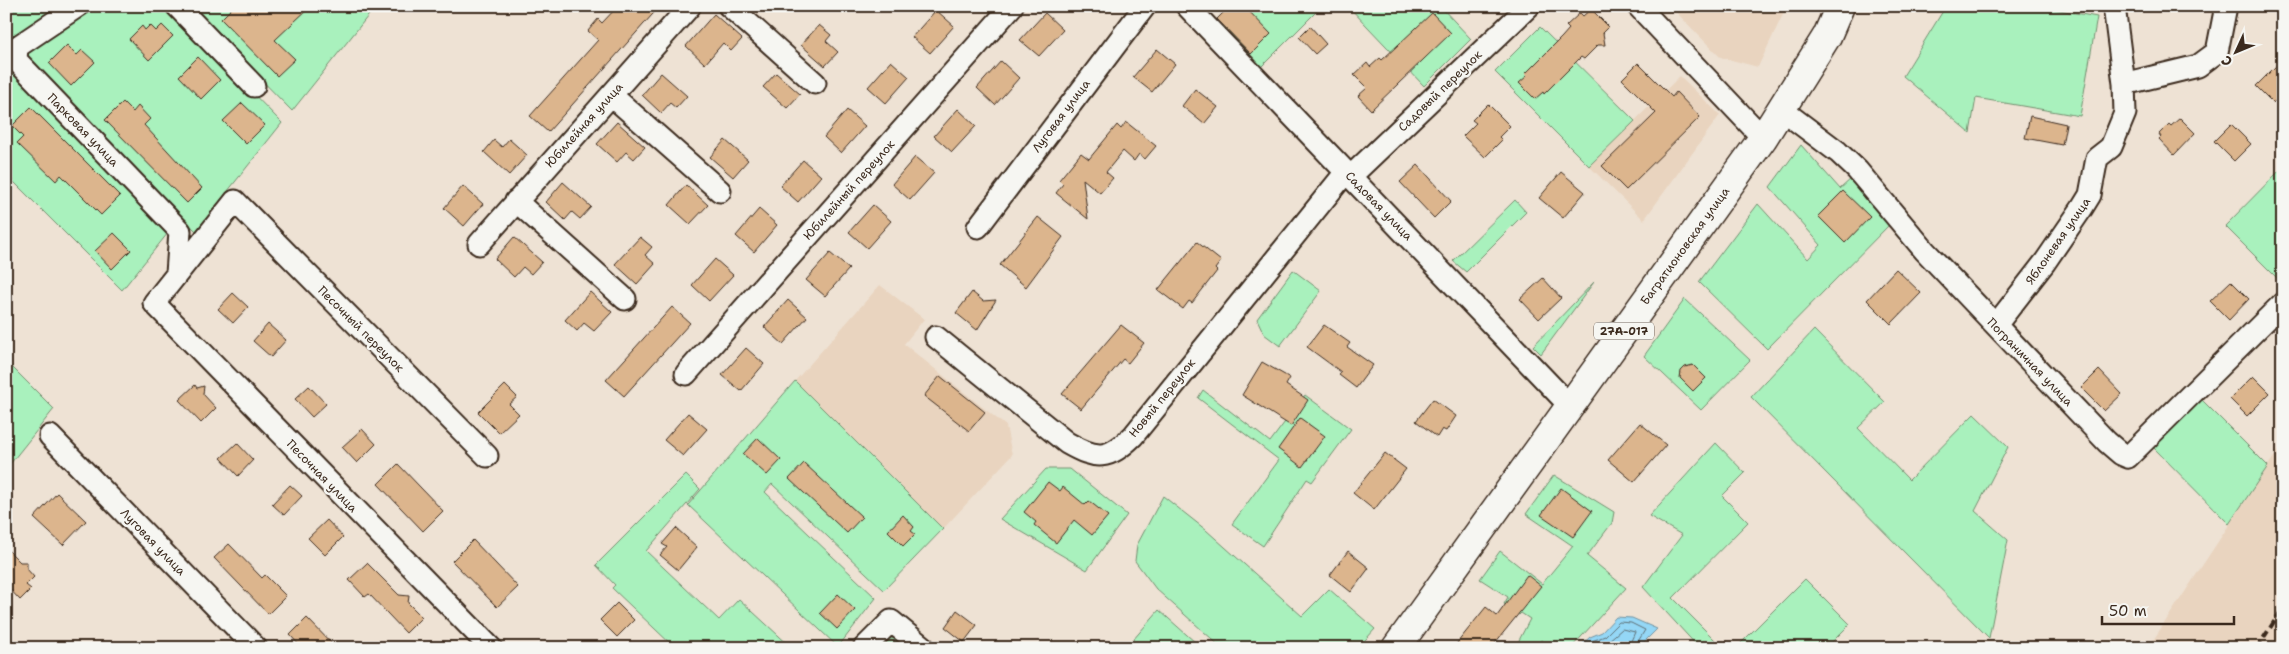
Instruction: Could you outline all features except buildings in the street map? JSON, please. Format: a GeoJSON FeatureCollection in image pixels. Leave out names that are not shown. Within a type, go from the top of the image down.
{"type":"FeatureCollection","features":[{"type":"Feature","properties":{"kind":"main road","name":"Багратионовская улица"},"geometry":{"type":"LineString","coordinates":[[1396,648],[1763,138],[1827,36],[1840,6]]}},
{"type":"Feature","properties":{"kind":"street","name":"Парковая улица"},"geometry":{"type":"LineString","coordinates":[[78,6],[18,47],[16,60],[180,231],[176,274]]}},
{"type":"Feature","properties":{"kind":"street"},"geometry":{"type":"LineString","coordinates":[[177,6],[254,86]]}},
{"type":"Feature","properties":{"kind":"street","name":"Юбилейная улица"},"geometry":{"type":"LineString","coordinates":[[479,244],[690,6]]}},
{"type":"Feature","properties":{"kind":"street"},"geometry":{"type":"LineString","coordinates":[[730,6],[815,83]]}},
{"type":"Feature","properties":{"kind":"street","name":"Юбилейный переулок"},"geometry":{"type":"LineString","coordinates":[[686,374],[1012,6]]}},
{"type":"Feature","properties":{"kind":"street","name":"Луговая улица"},"geometry":{"type":"LineString","coordinates":[[978,227],[1144,6]]}},
{"type":"Feature","properties":{"kind":"street","name":"Садовая улица"},"geometry":{"type":"LineString","coordinates":[[1187,6],[1570,406]]}},
{"type":"Feature","properties":{"kind":"street","name":"Садовый переулок"},"geometry":{"type":"LineString","coordinates":[[1348,174],[1529,6]]}},
{"type":"Feature","properties":{"kind":"street"},"geometry":{"type":"LineString","coordinates":[[1638,6],[1763,138]]}},
{"type":"Feature","properties":{"kind":"street","name":"Яблоневая улица"},"geometry":{"type":"LineString","coordinates":[[1996,325],[2045,262],[2086,202],[2090,195],[2098,158],[2110,147],[2125,114],[2124,84],[2114,6]]}},
{"type":"Feature","properties":{"kind":"street"},"geometry":{"type":"LineString","coordinates":[[2124,84],[2198,66],[2217,52],[2226,6]]}},
{"type":"Feature","properties":{"kind":"street"},"geometry":{"type":"LineString","coordinates":[[611,95],[720,192]]}},
{"type":"Feature","properties":{"kind":"street","name":"Пограничная улица"},"geometry":{"type":"LineString","coordinates":[[1781,109],[1838,152],[1857,170],[1925,251],[2107,442],[2121,454],[2128,457],[2283,303]]}},
{"type":"Feature","properties":{"kind":"street","name":"Новый переулок"},"geometry":{"type":"LineString","coordinates":[[936,337],[1067,443],[1083,452],[1097,456],[1108,455],[1120,448],[1133,436],[1348,174]]}},
{"type":"Feature","properties":{"kind":"street"},"geometry":{"type":"LineString","coordinates":[[516,201],[625,299]]}},
{"type":"Feature","properties":{"kind":"street","name":"Песочный переулок"},"geometry":{"type":"LineString","coordinates":[[176,274],[234,202],[487,456]]}},
{"type":"Feature","properties":{"kind":"street","name":"Песочная улица"},"geometry":{"type":"LineString","coordinates":[[176,274],[154,303],[491,648]]}},
{"type":"Feature","properties":{"kind":"street","name":"Луговая улица"},"geometry":{"type":"LineString","coordinates":[[50,436],[256,648]]}},
{"type":"Feature","properties":{"kind":"street"},"geometry":{"type":"LineString","coordinates":[[864,648],[891,621],[924,648]]}},
{"type":"Feature","properties":{"kind":"shaded area"},"geometry":{"type":"Polygon","coordinates":[[[1670,6],[1787,6],[1758,67],[1720,57],[1670,6]]]}},
{"type":"Feature","properties":{"kind":"shaded area"},"geometry":{"type":"Polygon","coordinates":[[[1680,76],[1720,115],[1644,220],[1589,166],[1680,76]]]}},
{"type":"Feature","properties":{"kind":"shaded area"},"geometry":{"type":"Polygon","coordinates":[[[880,285],[924,319],[904,344],[1006,426],[1012,455],[943,529],[795,381],[880,285]]]}},
{"type":"Feature","properties":{"kind":"shaded area"},"geometry":{"type":"Polygon","coordinates":[[[2283,443],[2283,648],[2148,648],[2283,443]]]}},
{"type":"Feature","properties":{"kind":"green space"},"geometry":{"type":"Polygon","coordinates":[[[6,6],[61,6],[6,45],[6,6]]]}},
{"type":"Feature","properties":{"kind":"green space"},"geometry":{"type":"Polygon","coordinates":[[[90,6],[167,6],[282,123],[196,231],[27,60],[28,50],[90,6]]]}},
{"type":"Feature","properties":{"kind":"green space"},"geometry":{"type":"Polygon","coordinates":[[[189,6],[376,6],[292,111],[189,6]]]}},
{"type":"Feature","properties":{"kind":"green space"},"geometry":{"type":"Polygon","coordinates":[[[1230,6],[1322,6],[1260,68],[1215,22],[1230,6]]]}},
{"type":"Feature","properties":{"kind":"green space"},"geometry":{"type":"Polygon","coordinates":[[[1348,6],[1440,6],[1471,39],[1424,86],[1348,6]]]}},
{"type":"Feature","properties":{"kind":"green space"},"geometry":{"type":"Polygon","coordinates":[[[1946,6],[2038,6],[2097,17],[2080,116],[1976,98],[1970,133],[1903,76],[1946,6]]]}},
{"type":"Feature","properties":{"kind":"green space"},"geometry":{"type":"Polygon","coordinates":[[[1540,27],[1635,121],[1589,166],[1495,72],[1540,27]]]}},
{"type":"Feature","properties":{"kind":"green space"},"geometry":{"type":"Polygon","coordinates":[[[6,62],[168,233],[122,290],[6,174],[6,62]]]}},
{"type":"Feature","properties":{"kind":"green space"},"geometry":{"type":"Polygon","coordinates":[[[1801,145],[1840,189],[1852,178],[1892,222],[1767,349],[1699,282],[1758,204],[1808,259],[1821,245],[1770,187],[1801,145]]]}},
{"type":"Feature","properties":{"kind":"green space"},"geometry":{"type":"Polygon","coordinates":[[[2283,167],[2283,284],[2225,226],[2283,167]]]}},
{"type":"Feature","properties":{"kind":"green space"},"geometry":{"type":"Polygon","coordinates":[[[1515,200],[1526,212],[1466,272],[1453,261],[1515,200]]]}},
{"type":"Feature","properties":{"kind":"green space"},"geometry":{"type":"Polygon","coordinates":[[[1293,270],[1321,291],[1280,346],[1264,334],[1257,319],[1293,270]]]}},
{"type":"Feature","properties":{"kind":"green space"},"geometry":{"type":"Polygon","coordinates":[[[1594,282],[1541,354],[1533,346],[1594,282]]]}},
{"type":"Feature","properties":{"kind":"green space"},"geometry":{"type":"Polygon","coordinates":[[[1685,299],[1750,360],[1701,410],[1644,356],[1685,299]]]}},
{"type":"Feature","properties":{"kind":"green space"},"geometry":{"type":"Polygon","coordinates":[[[1814,330],[1885,402],[1858,428],[1909,480],[1974,414],[2008,447],[1975,511],[2008,540],[1989,638],[1751,397],[1814,330]]]}},
{"type":"Feature","properties":{"kind":"green space"},"geometry":{"type":"Polygon","coordinates":[[[6,361],[54,409],[6,469],[6,361]]]}},
{"type":"Feature","properties":{"kind":"green space"},"geometry":{"type":"Polygon","coordinates":[[[795,381],[943,529],[884,590],[772,484],[765,492],[876,598],[838,647],[688,505],[795,381]]]}},
{"type":"Feature","properties":{"kind":"green space"},"geometry":{"type":"Polygon","coordinates":[[[1203,390],[1270,442],[1305,395],[1351,429],[1312,482],[1307,479],[1263,546],[1232,524],[1279,460],[1198,398],[1203,390]]]}},
{"type":"Feature","properties":{"kind":"green space"},"geometry":{"type":"Polygon","coordinates":[[[2199,397],[2268,466],[2229,524],[2151,445],[2199,397]]]}},
{"type":"Feature","properties":{"kind":"green space"},"geometry":{"type":"Polygon","coordinates":[[[1716,443],[1745,473],[1722,496],[1748,522],[1673,598],[1723,648],[1699,648],[1643,587],[1682,535],[1649,516],[1716,443]]]}},
{"type":"Feature","properties":{"kind":"green space"},"geometry":{"type":"Polygon","coordinates":[[[1046,469],[1070,469],[1127,515],[1087,570],[1000,519],[1046,469]]]}},
{"type":"Feature","properties":{"kind":"green space"},"geometry":{"type":"Polygon","coordinates":[[[686,475],[700,489],[646,551],[719,620],[739,599],[792,648],[750,648],[745,643],[741,648],[675,648],[612,588],[615,585],[596,565],[686,475]]]}},
{"type":"Feature","properties":{"kind":"green space"},"geometry":{"type":"Polygon","coordinates":[[[1554,475],[1614,512],[1612,523],[1587,556],[1626,588],[1571,648],[1550,648],[1541,640],[1535,648],[1515,648],[1530,619],[1521,613],[1519,615],[1504,604],[1508,597],[1480,579],[1500,551],[1542,584],[1573,546],[1526,514],[1554,475]]]}},
{"type":"Feature","properties":{"kind":"green space"},"geometry":{"type":"Polygon","coordinates":[[[1163,496],[1206,530],[1302,616],[1329,589],[1375,629],[1358,648],[1222,648],[1156,589],[1135,561],[1137,545],[1163,496]]]}},
{"type":"Feature","properties":{"kind":"green space"},"geometry":{"type":"Polygon","coordinates":[[[1805,579],[1850,624],[1826,648],[1736,648],[1805,579]]]}},
{"type":"Feature","properties":{"kind":"green space"},"geometry":{"type":"Polygon","coordinates":[[[1159,610],[1196,643],[1202,648],[1126,648],[1159,610]]]}},
{"type":"Feature","properties":{"kind":"green space"},"geometry":{"type":"Polygon","coordinates":[[[904,637],[918,648],[881,648],[890,639],[904,637]]]}},
{"type":"Feature","properties":{"kind":"water"},"geometry":{"type":"Polygon","coordinates":[[[1616,617],[1632,618],[1657,629],[1638,648],[1578,648],[1590,637],[1602,632],[1616,617]]]}},
{"type":"Feature","properties":{"kind":"railway"},"geometry":{"type":"LineString","coordinates":[[2257,648],[2283,608]]}}]}
